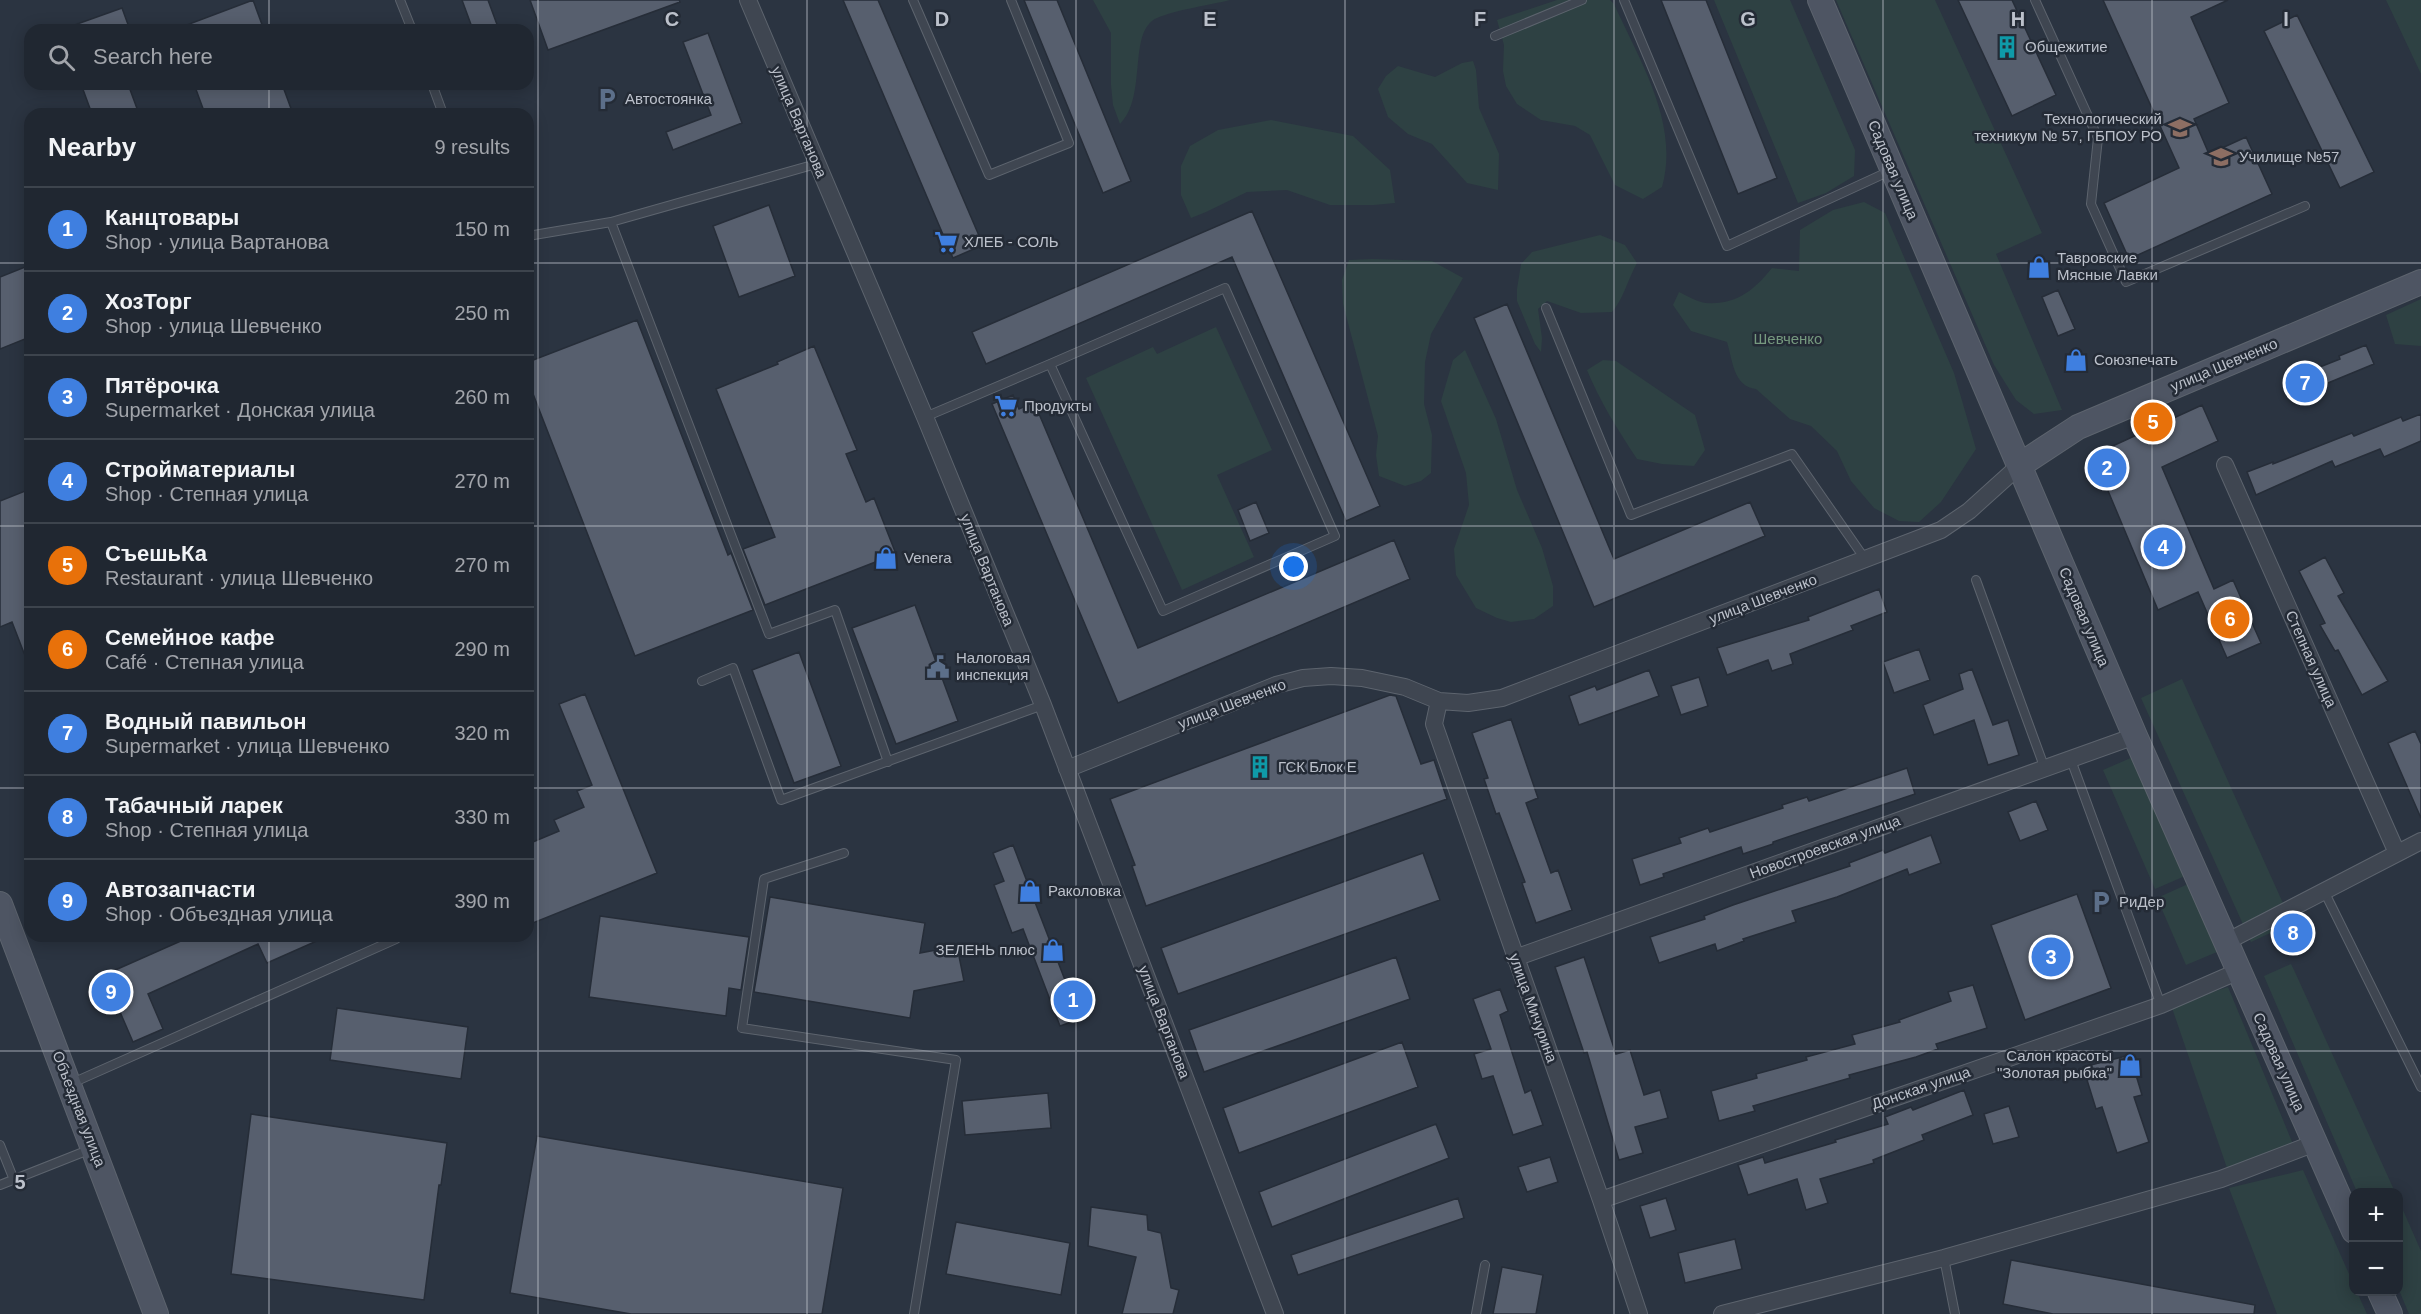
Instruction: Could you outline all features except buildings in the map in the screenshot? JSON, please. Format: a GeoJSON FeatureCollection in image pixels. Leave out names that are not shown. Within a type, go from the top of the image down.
{"type":"FeatureCollection","features":[{"type":"Feature","properties":{"kind":"street","name":"улица Вартанова"},"geometry":{"type":"LineString","coordinates":[[748,0],[925,417],[1068,769],[1275,1314]]}},
{"type":"Feature","properties":{"kind":"street","name":"Садовая улица"},"geometry":{"type":"LineString","coordinates":[[1820,0],[2135,736],[2349,1220]]}},
{"type":"Feature","properties":{"kind":"street","name":"улица Шевченко"},"geometry":{"type":"LineString","coordinates":[[1068,769],[1276,685],[1303,678],[1331,676],[1362,678],[1405,687],[1439,700],[1468,703],[1502,698],[1941,530],[1970,511],[2020,465],[2078,427],[2421,282]]}},
{"type":"Feature","properties":{"kind":"street","name":"Степная улица"},"geometry":{"type":"LineString","coordinates":[[2225,465],[2397,853]]}},
{"type":"Feature","properties":{"kind":"street","name":"улица Мичурина"},"geometry":{"type":"LineString","coordinates":[[1439,700],[1434,724],[1639,1314]]}},
{"type":"Feature","properties":{"kind":"street","name":"Новостроевская улица"},"geometry":{"type":"LineString","coordinates":[[1515,958],[2135,736]]}},
{"type":"Feature","properties":{"kind":"street"},"geometry":{"type":"LineString","coordinates":[[2226,942],[2421,841]]}},
{"type":"Feature","properties":{"kind":"street","name":"Объездная улица"},"geometry":{"type":"LineString","coordinates":[[0,904],[156,1314]]}},
{"type":"Feature","properties":{"kind":"street","name":"Донская улица"},"geometry":{"type":"LineString","coordinates":[[1601,1200],[2161,1005],[2239,971]]}},
{"type":"Feature","properties":{"kind":"street"},"geometry":{"type":"LineString","coordinates":[[1722,1314],[1944,1258],[2221,1179],[2315,1143]]}},
{"type":"Feature","properties":{"kind":"street"},"geometry":{"type":"LineString","coordinates":[[2382,1296],[2390,1314]]}},
{"type":"Feature","properties":{"kind":"lane"},"geometry":{"type":"LineString","coordinates":[[400,0],[410,24]]}},
{"type":"Feature","properties":{"kind":"lane"},"geometry":{"type":"LineString","coordinates":[[913,0],[989,175],[1069,143],[1011,0]]}},
{"type":"Feature","properties":{"kind":"lane"},"geometry":{"type":"LineString","coordinates":[[1495,36],[1582,0]]}},
{"type":"Feature","properties":{"kind":"lane"},"geometry":{"type":"LineString","coordinates":[[1624,0],[1727,246],[1893,170]]}},
{"type":"Feature","properties":{"kind":"lane"},"geometry":{"type":"LineString","coordinates":[[2035,0],[2098,138],[2091,204],[2126,282],[2304,206]]}},
{"type":"Feature","properties":{"kind":"lane"},"geometry":{"type":"LineString","coordinates":[[434,90],[441,108]]}},
{"type":"Feature","properties":{"kind":"lane"},"geometry":{"type":"LineString","coordinates":[[534,235],[611,222],[816,164]]}},
{"type":"Feature","properties":{"kind":"lane"},"geometry":{"type":"LineString","coordinates":[[611,222],[769,634],[835,610],[888,762]]}},
{"type":"Feature","properties":{"kind":"lane"},"geometry":{"type":"LineString","coordinates":[[925,417],[1225,288],[1335,536],[1162,611],[1050,364]]}},
{"type":"Feature","properties":{"kind":"lane"},"geometry":{"type":"LineString","coordinates":[[1546,308],[1632,515],[1792,454],[1865,560]]}},
{"type":"Feature","properties":{"kind":"lane"},"geometry":{"type":"LineString","coordinates":[[1976,580],[2045,769]]}},
{"type":"Feature","properties":{"kind":"lane"},"geometry":{"type":"LineString","coordinates":[[702,681],[733,668],[781,800],[1042,705]]}},
{"type":"Feature","properties":{"kind":"lane"},"geometry":{"type":"LineString","coordinates":[[2071,760],[2161,1005]]}},
{"type":"Feature","properties":{"kind":"lane"},"geometry":{"type":"LineString","coordinates":[[844,853],[764,879],[742,1028],[956,1060],[914,1314]]}},
{"type":"Feature","properties":{"kind":"lane"},"geometry":{"type":"LineString","coordinates":[[2324,891],[2421,1087]]}},
{"type":"Feature","properties":{"kind":"lane"},"geometry":{"type":"LineString","coordinates":[[69,1084],[389,942]]}},
{"type":"Feature","properties":{"kind":"lane"},"geometry":{"type":"LineString","coordinates":[[0,1145],[14,1180]]}},
{"type":"Feature","properties":{"kind":"lane"},"geometry":{"type":"LineString","coordinates":[[0,1185],[94,1148]]}},
{"type":"Feature","properties":{"kind":"lane"},"geometry":{"type":"LineString","coordinates":[[1944,1258],[1955,1314]]}},
{"type":"Feature","properties":{"kind":"lane"},"geometry":{"type":"LineString","coordinates":[[1476,1314],[1485,1265]]}},
{"type":"Feature","properties":{"kind":"green space"},"geometry":{"type":"Polygon","coordinates":[[[1093,0],[1230,0],[1164,15],[1148,25],[1142,36],[1139,50],[1133,97],[1128,112],[1120,124],[1113,105],[1111,85],[1111,33],[1093,0]]]}},
{"type":"Feature","properties":{"kind":"green space"},"geometry":{"type":"Polygon","coordinates":[[[1557,0],[1610,0],[1645,70],[1661,116],[1666,139],[1666,163],[1662,187],[1643,199],[1615,185],[1590,135],[1575,126],[1541,120],[1517,104],[1506,86],[1503,71],[1504,45],[1497,20],[1557,0]]]}},
{"type":"Feature","properties":{"kind":"green space"},"geometry":{"type":"Polygon","coordinates":[[[1714,0],[1790,0],[1855,150],[1854,176],[1826,193],[1798,203],[1714,0]]]}},
{"type":"Feature","properties":{"kind":"green space"},"geometry":{"type":"Polygon","coordinates":[[[1836,0],[1935,0],[2042,233],[1996,254],[2062,410],[2034,414],[2016,400],[1994,365],[1836,0]]]}},
{"type":"Feature","properties":{"kind":"green space"},"geometry":{"type":"Polygon","coordinates":[[[2386,0],[2421,0],[2421,74],[2386,0]]]}},
{"type":"Feature","properties":{"kind":"green space"},"geometry":{"type":"Polygon","coordinates":[[[1473,61],[1476,70],[1479,108],[1499,154],[1498,190],[1467,183],[1432,144],[1408,134],[1388,117],[1378,89],[1386,76],[1398,66],[1435,77],[1462,63],[1473,61]]]}},
{"type":"Feature","properties":{"kind":"green space"},"geometry":{"type":"Polygon","coordinates":[[[1271,120],[1353,136],[1390,170],[1395,203],[1330,205],[1287,190],[1247,192],[1191,218],[1181,195],[1181,166],[1190,146],[1218,130],[1271,120]]]}},
{"type":"Feature","properties":{"kind":"green space","name":"Шевченко"},"geometry":{"type":"Polygon","coordinates":[[[1864,202],[1885,213],[1954,373],[1976,449],[1941,502],[1919,522],[1899,521],[1874,508],[1851,481],[1837,451],[1811,426],[1790,419],[1756,389],[1743,383],[1735,372],[1727,342],[1691,331],[1673,305],[1679,292],[1692,299],[1717,303],[1736,299],[1744,294],[1772,268],[1799,271],[1800,230],[1833,210],[1864,202]]]}},
{"type":"Feature","properties":{"kind":"green space"},"geometry":{"type":"Polygon","coordinates":[[[1600,235],[1625,245],[1637,263],[1616,307],[1612,312],[1581,313],[1547,301],[1538,309],[1542,338],[1541,352],[1535,344],[1517,301],[1521,264],[1532,252],[1600,235]]]}},
{"type":"Feature","properties":{"kind":"green space"},"geometry":{"type":"Polygon","coordinates":[[[1349,260],[1432,261],[1463,278],[1431,334],[1425,362],[1424,404],[1432,435],[1431,473],[1421,481],[1405,486],[1379,476],[1376,455],[1378,436],[1343,304],[1342,280],[1349,260]]]}},
{"type":"Feature","properties":{"kind":"green space"},"geometry":{"type":"Polygon","coordinates":[[[2421,299],[2421,346],[2395,344],[2386,315],[2421,299]]]}},
{"type":"Feature","properties":{"kind":"green space"},"geometry":{"type":"Polygon","coordinates":[[[1216,327],[1272,450],[1217,475],[1254,557],[1182,590],[1086,378],[1153,347],[1157,354],[1216,327]]]}},
{"type":"Feature","properties":{"kind":"green space"},"geometry":{"type":"Polygon","coordinates":[[[1465,350],[1496,419],[1517,490],[1542,548],[1553,586],[1553,606],[1534,619],[1511,622],[1476,608],[1456,575],[1454,549],[1469,505],[1466,473],[1441,401],[1453,360],[1465,350]]]}},
{"type":"Feature","properties":{"kind":"green space"},"geometry":{"type":"Polygon","coordinates":[[[1603,360],[1616,361],[1695,415],[1705,450],[1694,466],[1662,464],[1637,459],[1616,427],[1587,370],[1603,360]]]}},
{"type":"Feature","properties":{"kind":"green space"},"geometry":{"type":"Polygon","coordinates":[[[2182,679],[2292,923],[2251,942],[2141,698],[2182,679]]]}},
{"type":"Feature","properties":{"kind":"green space"},"geometry":{"type":"Polygon","coordinates":[[[2133,757],[2185,876],[2155,889],[2103,770],[2133,757]]]}},
{"type":"Feature","properties":{"kind":"green space"},"geometry":{"type":"Polygon","coordinates":[[[2188,884],[2217,952],[2186,965],[2157,898],[2188,884]]]}},
{"type":"Feature","properties":{"kind":"green space"},"geometry":{"type":"Polygon","coordinates":[[[2291,964],[2393,1188],[2355,1188],[2264,976],[2291,964]]]}},
{"type":"Feature","properties":{"kind":"green space"},"geometry":{"type":"Polygon","coordinates":[[[2228,987],[2295,1149],[2227,1168],[2171,1005],[2228,987]]]}},
{"type":"Feature","properties":{"kind":"green space"},"geometry":{"type":"Polygon","coordinates":[[[2303,1170],[2349,1274],[2349,1296],[2359,1296],[2367,1314],[2277,1314],[2229,1188],[2303,1170]]]}},
{"type":"Feature","properties":{"kind":"green space"},"geometry":{"type":"Polygon","coordinates":[[[2403,1210],[2421,1251],[2421,1314],[2409,1314],[2402,1296],[2403,1210]]]}},
{"type":"Feature","properties":{"kind":"place","name":"Общежитие"},"geometry":{"type":"Point","coordinates":[2007,47]}},
{"type":"Feature","properties":{"kind":"place","name":"Автостоянка"},"geometry":{"type":"Point","coordinates":[607,99]}},
{"type":"Feature","properties":{"kind":"place","name":"Технологический техникум № 57, ГБПОУ РО"},"geometry":{"type":"Point","coordinates":[2180,128]}},
{"type":"Feature","properties":{"kind":"place","name":"Училище №57"},"geometry":{"type":"Point","coordinates":[2221,157]}},
{"type":"Feature","properties":{"kind":"place","name":"ХЛЕБ - СОЛЬ"},"geometry":{"type":"Point","coordinates":[946,242]}},
{"type":"Feature","properties":{"kind":"place","name":"Тавровские Мясные Лавки"},"geometry":{"type":"Point","coordinates":[2039,267]}},
{"type":"Feature","properties":{"kind":"place","name":"Союзпечать"},"geometry":{"type":"Point","coordinates":[2076,360]}},
{"type":"Feature","properties":{"kind":"place","name":"Водный павильон"},"geometry":{"type":"Point","coordinates":[2305,383]}},
{"type":"Feature","properties":{"kind":"place","name":"Продукты"},"geometry":{"type":"Point","coordinates":[1006,406]}},
{"type":"Feature","properties":{"kind":"place","name":"СъешьКа"},"geometry":{"type":"Point","coordinates":[2153,422]}},
{"type":"Feature","properties":{"kind":"place","name":"ХозТорг"},"geometry":{"type":"Point","coordinates":[2107,468]}},
{"type":"Feature","properties":{"kind":"place","name":"Стройматериалы"},"geometry":{"type":"Point","coordinates":[2163,547]}},
{"type":"Feature","properties":{"kind":"place","name":"Venera"},"geometry":{"type":"Point","coordinates":[886,558]}},
{"type":"Feature","properties":{"kind":"place","name":"Семейное кафе"},"geometry":{"type":"Point","coordinates":[2230,619]}},
{"type":"Feature","properties":{"kind":"place","name":"Налоговая инспекция"},"geometry":{"type":"Point","coordinates":[938,667]}},
{"type":"Feature","properties":{"kind":"place","name":"ГСК Блок Е"},"geometry":{"type":"Point","coordinates":[1260,767]}},
{"type":"Feature","properties":{"kind":"place","name":"Раколовка"},"geometry":{"type":"Point","coordinates":[1030,891]}},
{"type":"Feature","properties":{"kind":"place","name":"РиДер"},"geometry":{"type":"Point","coordinates":[2101,902]}},
{"type":"Feature","properties":{"kind":"place","name":"Табачный ларек"},"geometry":{"type":"Point","coordinates":[2293,933]}},
{"type":"Feature","properties":{"kind":"place","name":"ЗЕЛЕНЬ плюс"},"geometry":{"type":"Point","coordinates":[1053,950]}},
{"type":"Feature","properties":{"kind":"place","name":"Пятёрочка"},"geometry":{"type":"Point","coordinates":[2051,957]}},
{"type":"Feature","properties":{"kind":"place","name":"Автозапчасти"},"geometry":{"type":"Point","coordinates":[111,992]}},
{"type":"Feature","properties":{"kind":"place","name":"Канцтовары"},"geometry":{"type":"Point","coordinates":[1073,1000]}},
{"type":"Feature","properties":{"kind":"place","name":"Салон красоты \"Золотая рыбка\""},"geometry":{"type":"Point","coordinates":[2130,1065]}}]}
